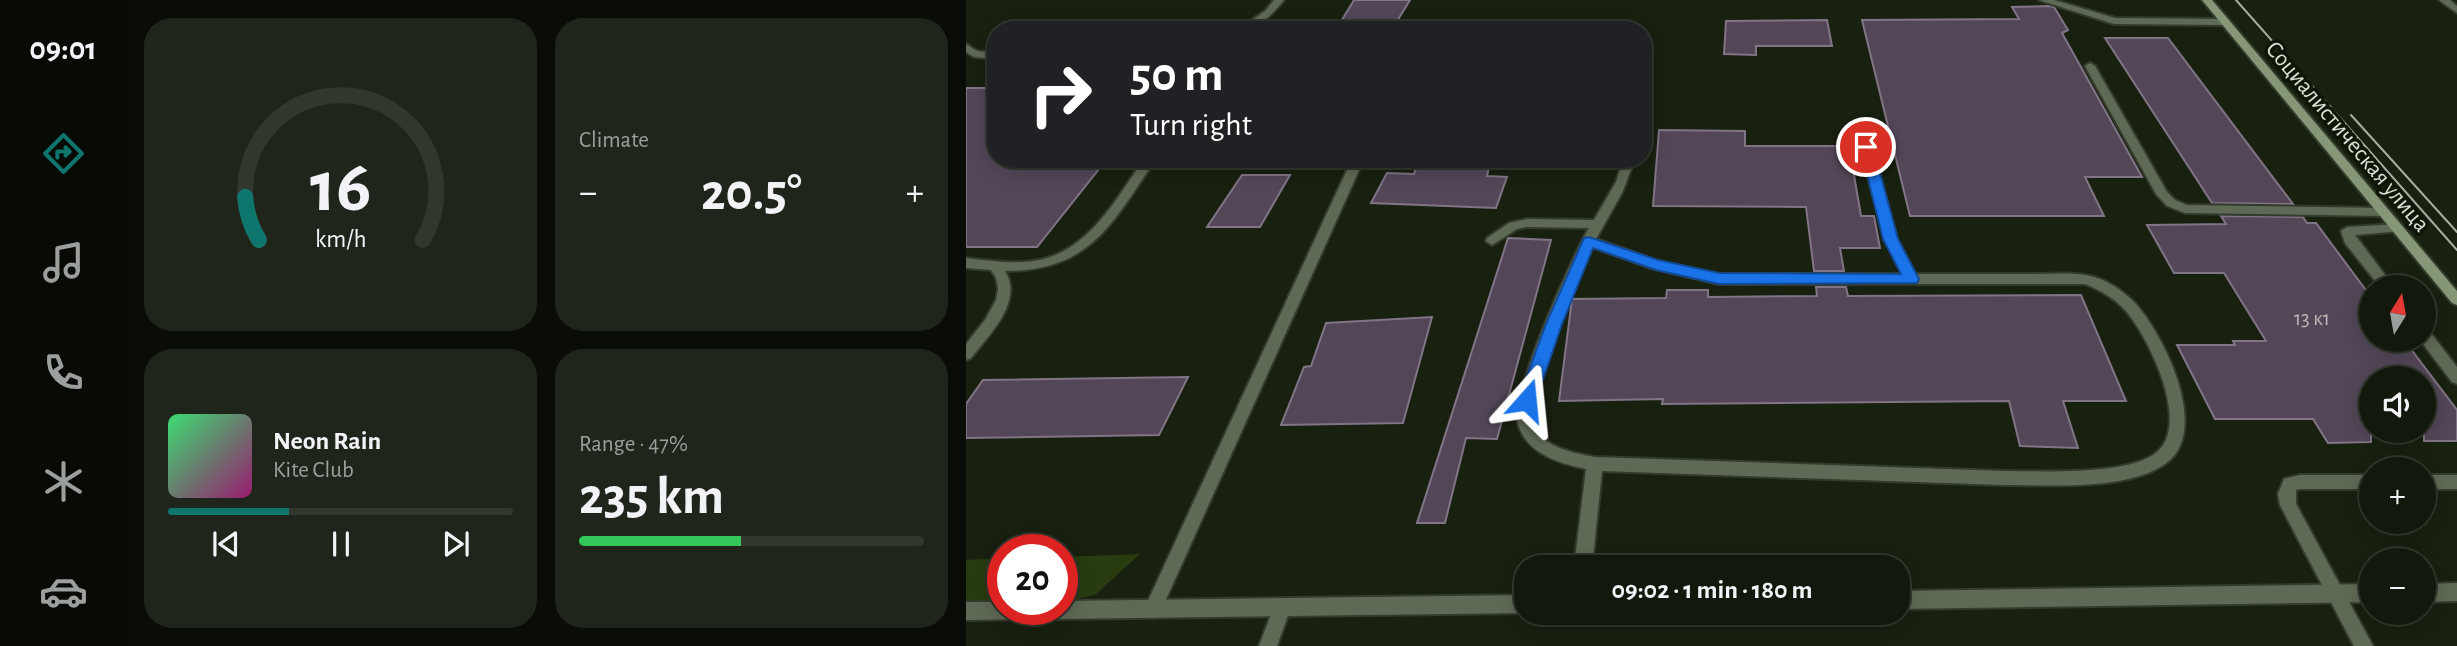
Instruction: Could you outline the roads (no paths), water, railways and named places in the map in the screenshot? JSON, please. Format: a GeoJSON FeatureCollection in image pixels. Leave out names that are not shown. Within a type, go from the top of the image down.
{"type":"FeatureCollection","features":[{"type":"Feature","properties":{"kind":"main road","name":"Социалистическая улица"},"geometry":{"type":"LineString","coordinates":[[2207,0],[2457,300]]}},
{"type":"Feature","properties":{"kind":"street"},"geometry":{"type":"LineString","coordinates":[[1256,21],[1268,13],[1279,0]]}},
{"type":"Feature","properties":{"kind":"street"},"geometry":{"type":"LineString","coordinates":[[2045,0],[2115,21],[2225,22]]}},
{"type":"Feature","properties":{"kind":"street"},"geometry":{"type":"LineString","coordinates":[[2444,0],[2457,10]]}},
{"type":"Feature","properties":{"kind":"street"},"geometry":{"type":"LineString","coordinates":[[966,47],[974,54],[987,55]]}},
{"type":"Feature","properties":{"kind":"street"},"geometry":{"type":"LineString","coordinates":[[2090,66],[2162,194],[2175,206],[2185,209],[2384,212]]}},
{"type":"Feature","properties":{"kind":"street"},"geometry":{"type":"LineString","coordinates":[[1866,147],[1891,239],[1912,279]]}},
{"type":"Feature","properties":{"kind":"street"},"geometry":{"type":"LineString","coordinates":[[966,263],[995,266],[1049,263],[1078,249],[1098,229],[1143,168]]}},
{"type":"Feature","properties":{"kind":"street"},"geometry":{"type":"LineString","coordinates":[[1153,609],[1354,168]]}},
{"type":"Feature","properties":{"kind":"street"},"geometry":{"type":"LineString","coordinates":[[1589,242],[1665,267],[1719,279],[2086,279],[2104,285],[2119,294],[2146,327],[2172,388],[2178,429],[2166,455],[2146,467],[2123,473],[2080,477],[1960,476],[1595,464],[1572,460],[1540,445],[1524,425],[1523,414],[1549,336],[1589,242],[1626,168]]}},
{"type":"Feature","properties":{"kind":"street"},"geometry":{"type":"LineString","coordinates":[[1492,241],[1513,226],[1527,223],[1598,223]]}},
{"type":"Feature","properties":{"kind":"street"},"geometry":{"type":"LineString","coordinates":[[2378,275],[2350,240],[2347,230],[2397,228]]}},
{"type":"Feature","properties":{"kind":"street"},"geometry":{"type":"LineString","coordinates":[[966,354],[1000,308],[1006,292],[1005,276],[995,266]]}},
{"type":"Feature","properties":{"kind":"street"},"geometry":{"type":"LineString","coordinates":[[2436,351],[2457,378]]}},
{"type":"Feature","properties":{"kind":"street"},"geometry":{"type":"LineString","coordinates":[[1584,555],[1595,464]]}},
{"type":"Feature","properties":{"kind":"street"},"geometry":{"type":"LineString","coordinates":[[2359,482],[2300,482],[2290,484],[2286,494],[2288,505],[2364,646]]}},
{"type":"Feature","properties":{"kind":"street"},"geometry":{"type":"LineString","coordinates":[[2436,482],[2457,482]]}},
{"type":"Feature","properties":{"kind":"street"},"geometry":{"type":"LineString","coordinates":[[2436,593],[2457,592]]}},
{"type":"Feature","properties":{"kind":"street"},"geometry":{"type":"LineString","coordinates":[[1910,600],[2359,593]]}},
{"type":"Feature","properties":{"kind":"street"},"geometry":{"type":"LineString","coordinates":[[966,611],[1514,604]]}},
{"type":"Feature","properties":{"kind":"street"},"geometry":{"type":"LineString","coordinates":[[1268,646],[1282,607]]}},
{"type":"Feature","properties":{"kind":"tram line"},"geometry":{"type":"LineString","coordinates":[[2236,0],[2457,250]]}},
{"type":"Feature","properties":{"kind":"tram line"},"geometry":{"type":"LineString","coordinates":[[2351,115],[2457,232]]}}]}
